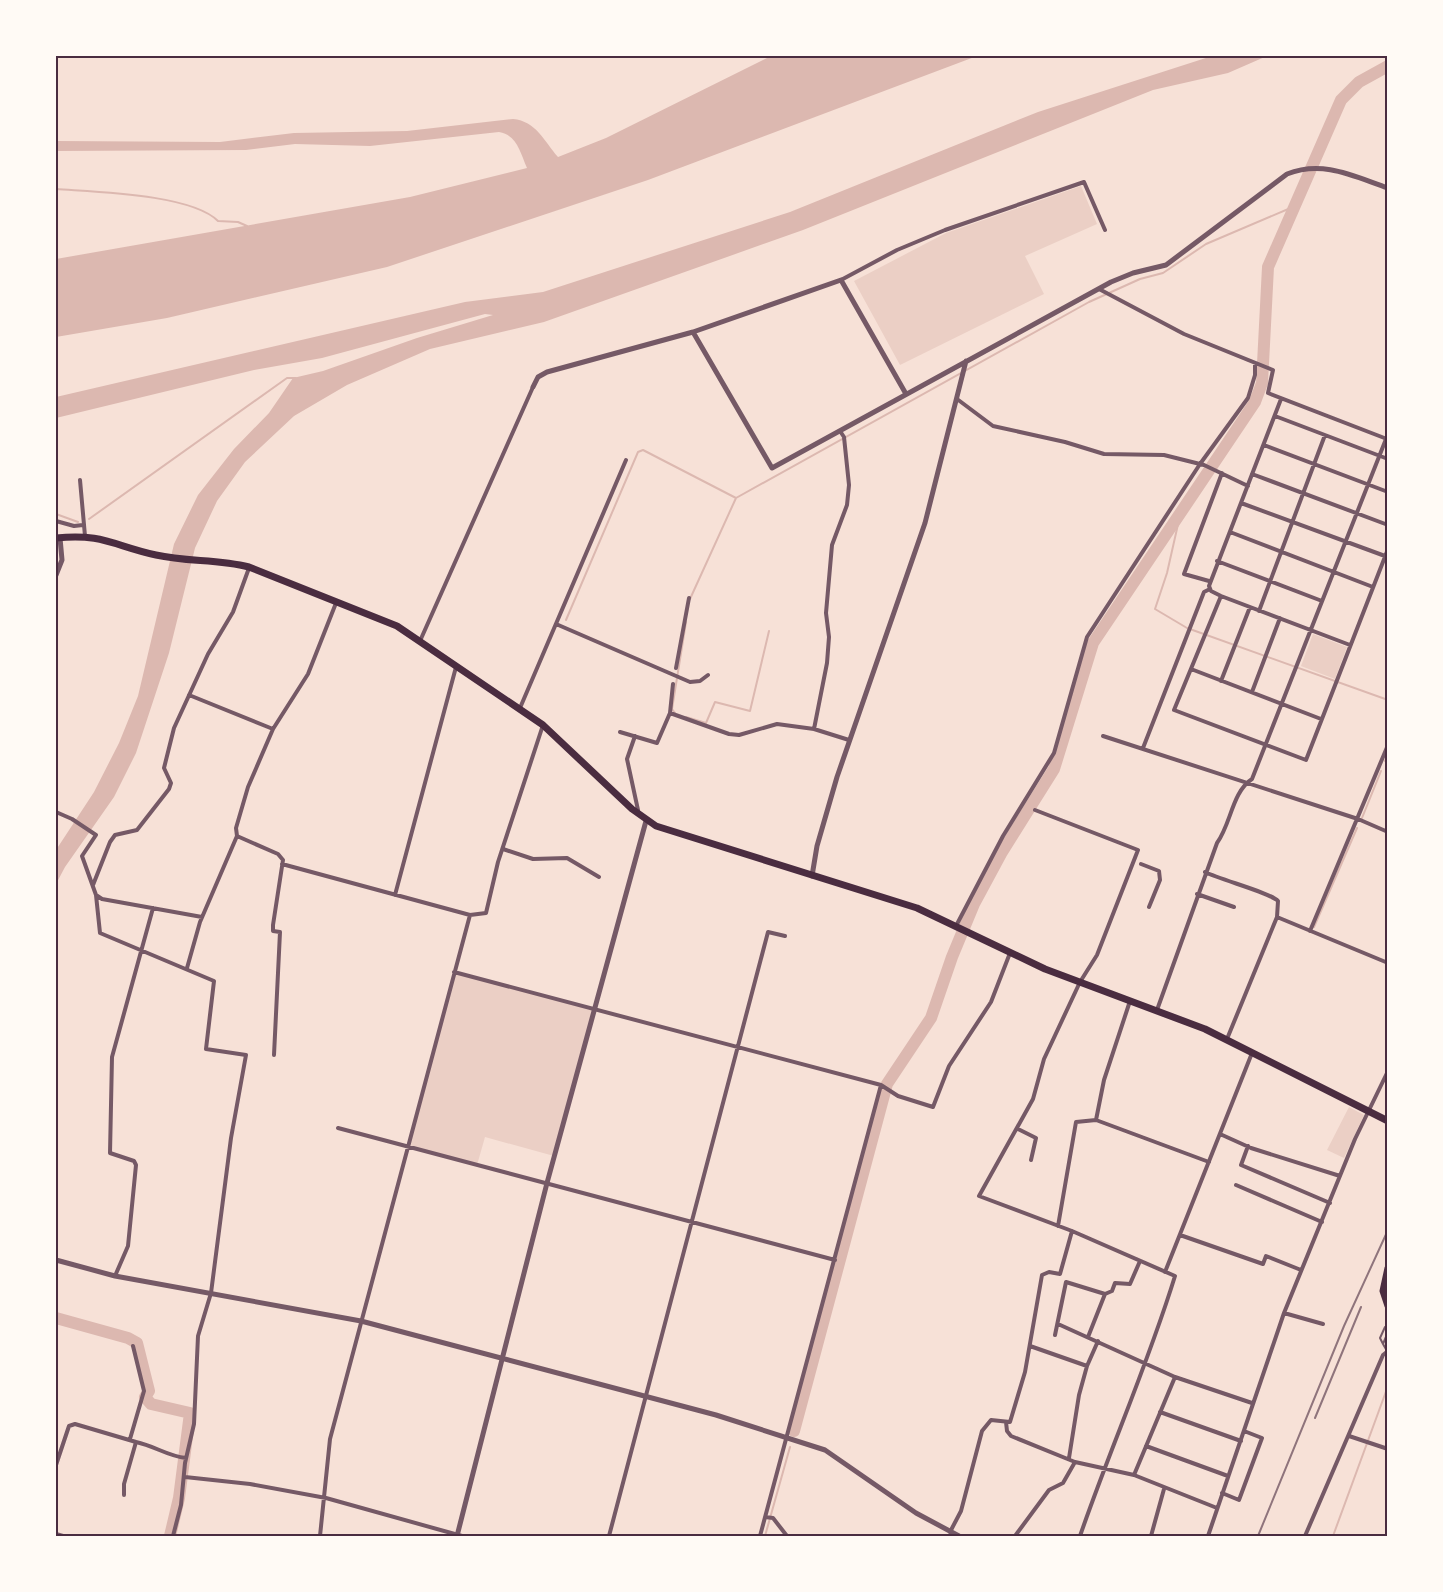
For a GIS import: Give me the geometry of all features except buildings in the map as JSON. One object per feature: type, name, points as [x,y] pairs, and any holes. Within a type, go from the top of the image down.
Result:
[{"type":"main road","points":[[58,538],[85,536],[103,538],[156,555],[249,567],[397,626],[543,725],[646,821],[812,876],[897,900],[1010,953],[1157,1010],[1226,1040],[1388,1121]]},
{"type":"main road","points":[[1388,1268],[1383,1291],[1388,1306]]},
{"type":"street","points":[[693,332],[772,468],[1098,289],[1132,273],[1166,265],[1275,182],[1303,169],[1341,171],[1388,188]]},
{"type":"street","points":[[420,642],[538,377],[547,372],[693,332],[841,280],[897,250],[945,230],[1083,182],[1105,230]]},
{"type":"street","points":[[841,280],[906,394]]},
{"type":"street","points":[[1098,289],[1184,334],[1273,370],[1268,393],[1387,439],[1252,779],[1242,786],[1226,830],[1216,843],[1157,1010]]},
{"type":"street","points":[[812,876],[824,817],[925,524],[966,361]]},
{"type":"street","points":[[961,930],[1003,836],[1051,760],[1087,637],[1248,398],[1257,363]]},
{"type":"street","points":[[957,399],[993,426],[1065,442],[1104,454],[1164,455],[1214,469],[1248,486]]},
{"type":"street","points":[[1281,399],[1209,582],[1210,588],[1221,596],[1350,645]]},
{"type":"street","points":[[1275,416],[1388,459]]},
{"type":"street","points":[[814,729],[827,663],[829,637],[826,613],[832,545],[843,518],[848,495],[844,437],[840,431]]},
{"type":"street","points":[[1259,611],[1325,435]]},
{"type":"street","points":[[1264,445],[1388,492]]},
{"type":"street","points":[[520,708],[626,460]]},
{"type":"street","points":[[1209,582],[1184,574],[1222,473]]},
{"type":"street","points":[[1252,474],[1388,525]]},
{"type":"street","points":[[80,480],[85,536]]},
{"type":"street","points":[[1241,503],[1385,556]]},
{"type":"street","points":[[56,521],[74,526],[83,525]]},
{"type":"street","points":[[1230,532],[1373,587]]},
{"type":"street","points":[[56,575],[62,560],[58,538]]},
{"type":"street","points":[[1221,596],[1174,710],[1306,760],[1388,549]]},
{"type":"street","points":[[1217,561],[1322,600]]},
{"type":"street","points":[[93,885],[115,834],[137,830],[169,789],[171,783],[164,768],[174,728],[208,654],[233,612],[249,567]]},
{"type":"street","points":[[1143,748],[1204,592],[1210,588]]},
{"type":"street","points":[[676,668],[689,598]]},
{"type":"street","points":[[187,968],[202,917],[237,836],[236,828],[248,787],[273,729],[308,674],[336,602]]},
{"type":"street","points":[[1221,681],[1250,607]]},
{"type":"street","points":[[1252,692],[1280,618]]},
{"type":"street","points":[[556,624],[690,682],[700,681],[708,675]]},
{"type":"street","points":[[395,895],[456,666]]},
{"type":"street","points":[[1191,669],[1321,719]]},
{"type":"street","points":[[620,732],[657,743],[670,713],[673,684]]},
{"type":"street","points":[[189,695],[273,729]]},
{"type":"street","points":[[670,713],[729,734],[739,735],[777,724],[814,729],[849,740]]},
{"type":"street","points":[[282,864],[470,915],[486,913],[503,849],[543,725]]},
{"type":"street","points":[[184,1477],[250,1484],[326,1498],[459,1536],[547,1183],[646,821],[637,808],[627,759],[635,736]]},
{"type":"street","points":[[1103,736],[1358,819],[1388,832]]},
{"type":"street","points":[[1310,931],[1388,745]]},
{"type":"street","points":[[1035,810],[1138,850],[1097,955],[1080,982],[1044,1059],[1033,1100],[979,1196],[1072,1231],[1175,1276],[1146,1362],[1104,1467],[1080,1536]]},
{"type":"street","points":[[56,812],[72,819],[96,835],[82,854],[96,895],[100,933],[214,981],[206,1049],[246,1055],[231,1138],[211,1293],[198,1336],[194,1424],[186,1458],[181,1505],[173,1536]]},
{"type":"street","points":[[237,836],[278,854],[283,860],[273,925],[273,931],[280,932],[274,1055]]},
{"type":"street","points":[[503,849],[533,859],[567,858],[599,877]]},
{"type":"street","points":[[1141,864],[1159,871],[1160,880],[1149,906]]},
{"type":"street","points":[[1205,872],[1237,886],[1274,896],[1278,901],[1277,917],[1226,1040]]},
{"type":"street","points":[[1197,894],[1234,907]]},
{"type":"street","points":[[96,895],[202,917]]},
{"type":"street","points":[[115,1276],[128,1246],[136,1165],[134,1161],[110,1153],[112,1057],[153,908]]},
{"type":"street","points":[[320,1536],[326,1498],[330,1439],[470,915]]},
{"type":"street","points":[[1277,917],[1388,963]]},
{"type":"street","points":[[609,1536],[768,932],[785,936]]},
{"type":"street","points":[[454,972],[884,1087],[898,1096],[933,1107],[949,1066],[991,1002],[1010,953]]},
{"type":"street","points":[[1096,1120],[1104,1080],[1130,1000]]},
{"type":"street","points":[[1165,1272],[1252,1053]]},
{"type":"street","points":[[1208,1536],[1284,1313],[1340,1176],[1388,1071]]},
{"type":"street","points":[[760,1536],[884,1087]]},
{"type":"street","points":[[1058,1226],[1076,1122],[1096,1120],[1209,1162]]},
{"type":"street","points":[[338,1128],[835,1260]]},
{"type":"street","points":[[1018,1129],[1036,1137],[1031,1160]]},
{"type":"street","points":[[1220,1134],[1248,1146],[1340,1176]]},
{"type":"street","points":[[1248,1146],[1241,1166],[1330,1203]]},
{"type":"street","points":[[1236,1185],[1322,1222]]},
{"type":"street","points":[[949,1532],[961,1511],[982,1431],[991,1420],[1010,1422],[1030,1346],[1042,1275],[1049,1272],[1060,1274],[1072,1231]]},
{"type":"street","points":[[1180,1235],[1263,1264],[1266,1256],[1301,1270]]},
{"type":"street","points":[[56,1260],[115,1276],[361,1321],[645,1395],[787,1437],[837,1457],[916,1514],[959,1536]]},
{"type":"street","points":[[1055,1335],[1066,1282],[1105,1294],[1112,1292],[1115,1283],[1130,1284],[1140,1261]]},
{"type":"street","points":[[1088,1337],[1105,1294]]},
{"type":"street","points":[[1284,1313],[1323,1324]]},
{"type":"street","points":[[1058,1324],[1146,1362],[1174,1377],[1252,1403]]},
{"type":"street","points":[[1069,1458],[1079,1395],[1087,1366],[1098,1341]]},
{"type":"street","points":[[130,1439],[144,1391],[133,1346]]},
{"type":"street","points":[[1030,1346],[1087,1366]]},
{"type":"street","points":[[1305,1536],[1383,1355],[1387,1351]]},
{"type":"street","points":[[1134,1475],[1174,1377]]},
{"type":"street","points":[[1160,1412],[1241,1441]]},
{"type":"street","points":[[1006,1422],[1007,1431],[1011,1436],[1075,1462],[1134,1475],[1164,1489],[1217,1508]]},
{"type":"street","points":[[56,1465],[58,1449],[69,1426],[75,1424],[149,1444],[167,1456],[186,1458]]},
{"type":"street","points":[[1222,1493],[1239,1500],[1262,1438],[1244,1431]]},
{"type":"street","points":[[1349,1436],[1388,1449]]},
{"type":"street","points":[[124,1495],[124,1484],[136,1442]]},
{"type":"street","points":[[1146,1446],[1228,1476]]},
{"type":"street","points":[[1015,1536],[1049,1490],[1063,1483],[1075,1462]]},
{"type":"street","points":[[1151,1536],[1164,1489]]},
{"type":"street","points":[[766,1517],[773,1518],[787,1536]]},
{"type":"street","points":[[56,1534],[63,1536]]},
{"type":"lane","points":[[1387,1351],[1380,1338],[1385,1327],[1388,1328]]},
{"type":"lane","points":[[1383,1344],[1388,1332]]},
{"type":"shaded area","points":[[771,56],[977,56],[648,180],[387,267],[167,318],[56,337],[56,259],[410,197],[527,168],[514,140],[499,132],[370,146],[295,144],[246,150],[56,151],[56,141],[220,142],[294,133],[407,131],[513,119],[534,128],[558,157],[606,138]]},
{"type":"shaded area","points":[[1212,56],[1267,56],[1228,73],[1153,90],[803,230],[544,322],[430,349],[347,385],[294,416],[245,462],[217,501],[195,548],[169,653],[136,753],[114,797],[65,867],[56,884],[56,850],[94,792],[119,743],[138,696],[174,544],[198,495],[234,449],[269,413],[293,378],[323,371],[417,338],[493,315],[485,314],[322,358],[254,370],[56,418],[56,397],[465,302],[543,292],[790,212],[1038,112]]},
{"type":"shaded area","points":[[1081,186],[1097,224],[1025,256],[1044,294],[900,365],[854,281],[946,233]]},
{"type":"shaded area","points":[[1313,634],[1347,647],[1335,679],[1301,666]]},
{"type":"shaded area","points":[[454,972],[596,1009],[554,1156],[485,1137],[477,1165],[408,1147]]},
{"type":"shaded area","points":[[1349,1107],[1364,1115],[1344,1158],[1327,1150]]},
{"type":"waterway","points":[[794,1431],[887,1084],[931,1018],[952,957],[974,904],[1002,852],[1054,769],[1093,643],[1255,402],[1262,383],[1268,267],[1341,100],[1359,82],[1388,66]]},
{"type":"waterway","points":[[56,189],[117,193],[165,200],[205,212],[218,221],[238,222],[247,226]]},
{"type":"waterway","points":[[690,599],[736,498],[1089,302],[1140,279],[1163,273],[1206,244],[1293,207]]},
{"type":"waterway","points":[[89,519],[287,378],[296,378]]},
{"type":"waterway","points":[[566,620],[638,452],[643,450],[736,498]]},
{"type":"waterway","points":[[1181,511],[1167,573],[1155,609],[1187,628],[1388,700]]},
{"type":"waterway","points":[[56,514],[78,522]]},
{"type":"waterway","points":[[675,713],[672,709],[686,622]]},
{"type":"waterway","points":[[686,717],[706,723],[715,702],[750,711],[769,631]]},
{"type":"waterway","points":[[1385,761],[1388,754]]},
{"type":"waterway","points":[[1362,818],[1381,771]]},
{"type":"waterway","points":[[1314,927],[1357,828]]},
{"type":"waterway","points":[[56,1318],[128,1338],[137,1343],[149,1391],[145,1397],[151,1404],[190,1413],[179,1498],[170,1536]]},
{"type":"waterway","points":[[1333,1536],[1388,1386]]},
{"type":"waterway","points":[[765,1536],[790,1447]]},
{"type":"railway","points":[[1258,1536],[1344,1326],[1388,1230]]},
{"type":"railway","points":[[1315,1418],[1361,1307]]}]
